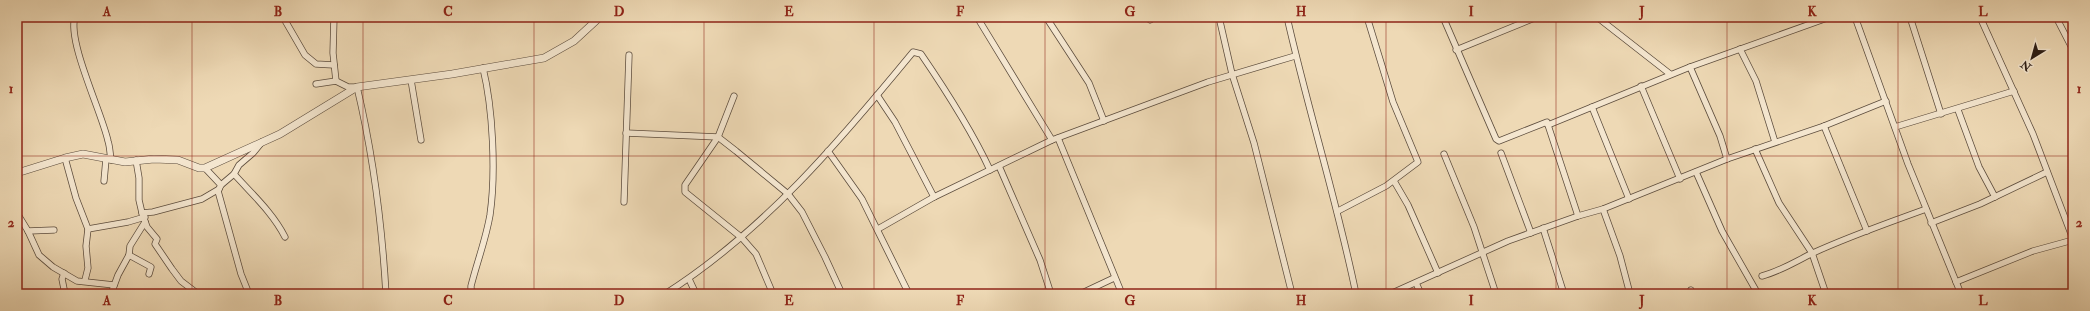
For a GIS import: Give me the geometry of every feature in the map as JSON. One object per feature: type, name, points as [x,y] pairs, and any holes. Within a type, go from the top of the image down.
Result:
[{"type":"street","points":[[76,17],[73,25],[82,61],[108,141],[108,160],[104,181]]},
{"type":"street","points":[[283,17],[304,55],[316,64],[334,64]]},
{"type":"street","points":[[334,17],[334,64],[336,81]]},
{"type":"street","points":[[316,84],[336,81],[348,87],[411,80],[544,58],[574,41],[600,17]]},
{"type":"street","points":[[977,17],[1052,140]]},
{"type":"street","points":[[1046,17],[1080,66],[1089,83],[1104,121]]},
{"type":"street","points":[[1219,17],[1232,74],[1254,143],[1292,294]]},
{"type":"street","points":[[1287,17],[1296,56],[1338,211],[1356,294]]},
{"type":"street","points":[[1338,211],[1394,181],[1416,165],[1417,158],[1393,102],[1367,17]]},
{"type":"street","points":[[1443,17],[1456,50],[1496,139],[1499,141],[1546,121],[1578,216]]},
{"type":"street","points":[[1456,50],[1537,17]]},
{"type":"street","points":[[1597,17],[1670,74]]},
{"type":"street","points":[[1548,125],[1690,66],[1830,17]]},
{"type":"street","points":[[1855,17],[1931,223],[1961,294]]},
{"type":"street","points":[[1910,17],[1941,114]]},
{"type":"street","points":[[1958,17],[1963,17]]},
{"type":"street","points":[[1956,282],[2033,251],[2073,240],[2034,134],[1980,17]]},
{"type":"street","points":[[2056,17],[2073,50]]},
{"type":"street","points":[[1740,49],[1756,81],[1775,142]]},
{"type":"street","points":[[665,294],[689,279],[742,238],[788,194],[877,95],[912,52],[921,54],[966,123],[990,170]]},
{"type":"street","points":[[624,202],[629,55]]},
{"type":"street","points":[[878,229],[934,197],[1052,140],[1232,74],[1296,56]]},
{"type":"street","points":[[1690,66],[1720,136],[1727,159]]},
{"type":"street","points":[[479,294],[471,291],[471,286],[484,246],[490,214],[493,159],[488,96],[483,68]]},
{"type":"street","points":[[411,80],[421,140]]},
{"type":"street","points":[[17,173],[83,154],[108,160],[178,160],[199,168],[205,168],[297,124],[357,86]]},
{"type":"street","points":[[357,86],[367,131],[374,179],[386,294]]},
{"type":"street","points":[[1641,86],[1680,179]]},
{"type":"street","points":[[1895,128],[1958,110],[2014,91]]},
{"type":"street","points":[[877,95],[895,122],[934,197]]},
{"type":"street","points":[[734,96],[718,137],[685,185],[685,192],[742,238],[759,259],[773,294]]},
{"type":"street","points":[[1390,294],[1531,232],[1603,209],[1727,159],[1824,126],[1886,101]]},
{"type":"street","points":[[1592,106],[1629,199]]},
{"type":"street","points":[[1958,110],[1979,167],[1995,197]]},
{"type":"street","points":[[1824,126],[1867,231]]},
{"type":"street","points":[[626,133],[718,137],[788,194],[802,212],[826,257],[842,294]]},
{"type":"street","points":[[1058,138],[1114,278],[1122,294]]},
{"type":"street","points":[[88,229],[128,222],[158,211],[202,198],[220,187],[234,174],[239,165],[253,154],[262,142]]},
{"type":"street","points":[[1754,149],[1780,203],[1812,253],[1826,294]]},
{"type":"street","points":[[828,151],[862,199],[909,294]]},
{"type":"street","points":[[1501,153],[1531,232]]},
{"type":"street","points":[[1444,154],[1483,252],[1496,294]]},
{"type":"street","points":[[65,158],[76,198],[88,229],[86,246],[88,268],[85,280]]},
{"type":"street","points":[[136,160],[139,178],[139,200],[144,217],[157,239],[155,244],[182,281],[198,294]]},
{"type":"street","points":[[999,166],[1040,260],[1051,294]]},
{"type":"street","points":[[205,168],[220,187],[221,207],[241,274],[249,294]]},
{"type":"street","points":[[1696,172],[1722,231],[1758,294]]},
{"type":"street","points":[[1931,223],[1995,197],[2047,172]]},
{"type":"street","points":[[234,174],[262,204],[279,226],[285,237]]},
{"type":"street","points":[[1394,181],[1408,205],[1438,273]]},
{"type":"street","points":[[1603,209],[1620,256],[1630,294]]},
{"type":"street","points":[[1762,276],[1793,264],[1812,253],[1926,209]]},
{"type":"street","points":[[17,213],[28,231],[39,255],[77,281],[85,280],[93,283],[114,285]]},
{"type":"street","points":[[111,294],[129,255],[130,246],[144,217]]},
{"type":"street","points":[[1543,228],[1564,294]]},
{"type":"street","points":[[28,231],[54,230]]},
{"type":"street","points":[[129,255],[151,267],[149,274]]},
{"type":"street","points":[[64,273],[62,279],[65,294]]},
{"type":"street","points":[[1080,294],[1114,278]]},
{"type":"street","points":[[689,279],[696,294]]},
{"type":"street","points":[[1416,283],[1421,294]]}]
